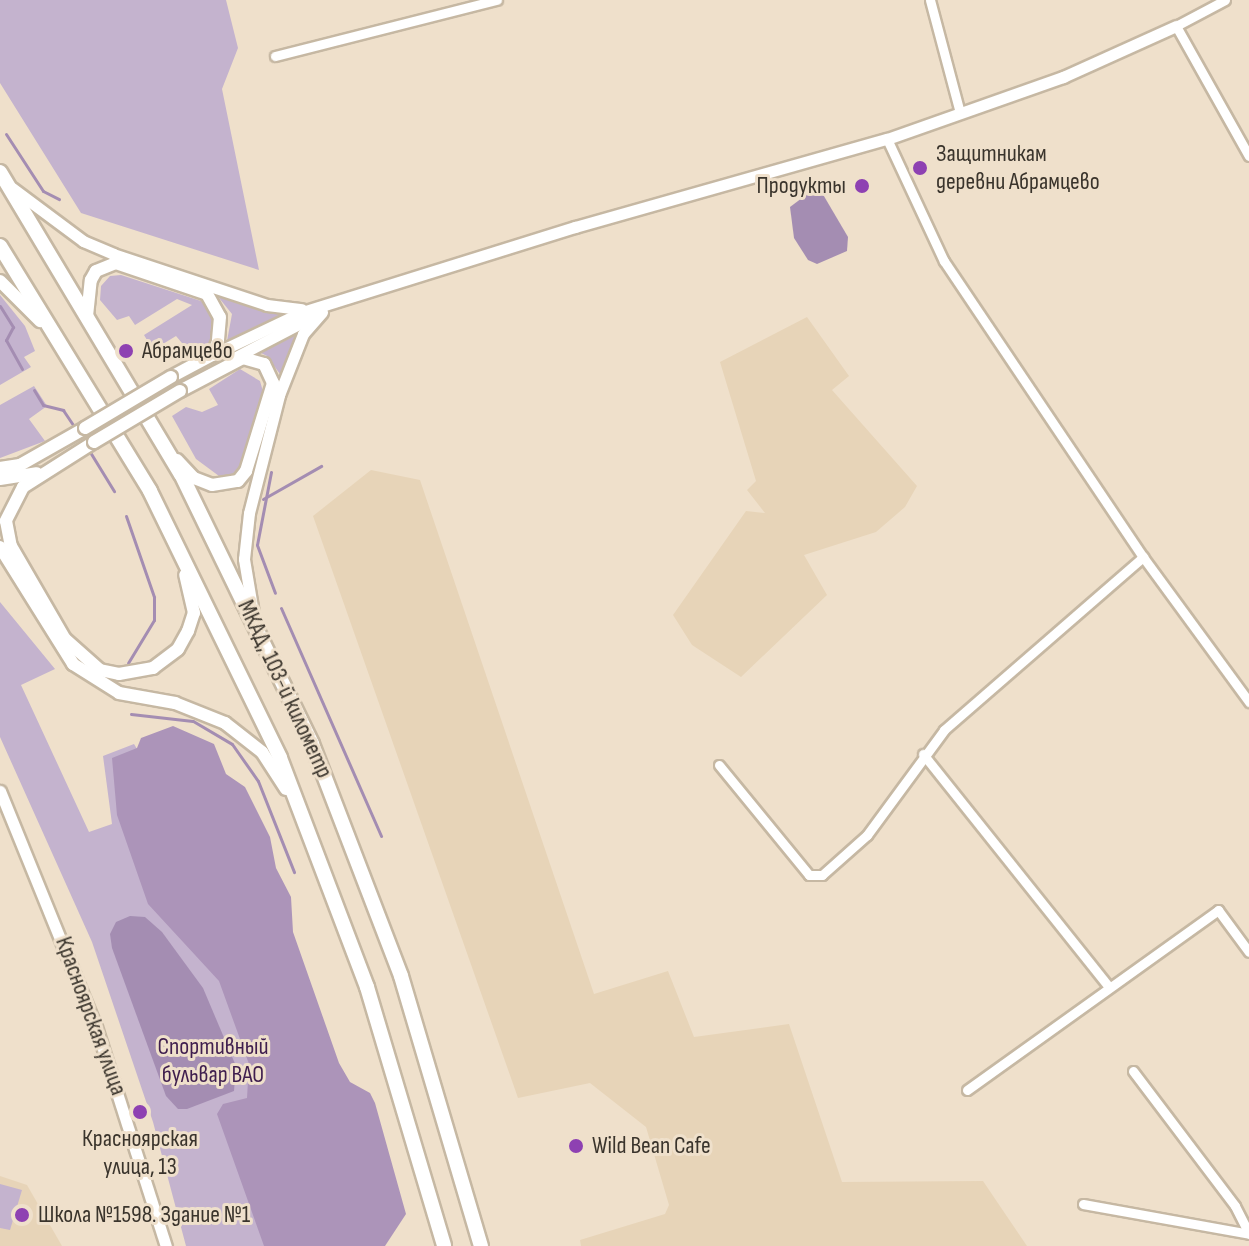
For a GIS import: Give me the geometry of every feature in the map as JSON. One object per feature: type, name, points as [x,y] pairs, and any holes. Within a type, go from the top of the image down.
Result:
[{"type":"highway","name":"МКАД, 103-й километр","points":[[0,172],[158,435],[255,621],[355,847],[431,1069],[481,1246]]},
{"type":"highway","name":"МКАД, 103-й километр","points":[[0,246],[150,491],[240,671],[322,859],[407,1110],[444,1246]]},
{"type":"main road","points":[[0,468],[20,465],[212,355],[221,330],[216,306],[207,294],[116,263],[96,271],[87,316]]},
{"type":"main road","points":[[0,281],[35,314],[92,393]]},
{"type":"main road","points":[[150,491],[189,586],[194,613],[178,649],[167,660],[119,674],[82,659],[11,546],[7,511],[23,487],[44,471],[234,360],[254,359],[271,372],[273,383],[246,471],[238,481],[226,486],[194,478],[158,435]]},
{"type":"main road","points":[[0,479],[44,471]]},
{"type":"main road","points":[[0,547],[57,645],[83,673],[119,693],[206,713],[262,752],[322,859]]},
{"type":"street","points":[[275,56],[497,0]]},
{"type":"street","points":[[930,0],[960,113]]},
{"type":"street","points":[[212,355],[349,298],[575,227],[887,139],[1063,77],[1176,26],[1225,0]]},
{"type":"street","points":[[1176,26],[1249,156]]},
{"type":"street","points":[[887,139],[944,261],[1143,557],[1249,702]]},
{"type":"street","points":[[8,186],[83,241],[113,254],[267,305],[320,310]]},
{"type":"street","points":[[220,368],[247,348],[320,310]]},
{"type":"street","points":[[255,621],[244,559],[249,513],[279,395],[303,334],[320,310]]},
{"type":"street","points":[[719,765],[816,878],[867,835],[923,754],[960,714],[1143,557]]},
{"type":"street","points":[[923,754],[1108,986]]},
{"type":"street","name":"Красноярская улица","points":[[0,791],[96,1027],[166,1246]]},
{"type":"street","points":[[967,1090],[1218,910],[1249,952]]},
{"type":"street","points":[[1133,1071],[1235,1206],[1249,1234]]},
{"type":"street","points":[[1083,1204],[1182,1218],[1249,1234]]},
{"type":"shaded area","points":[[818,186],[848,237],[847,251],[817,264],[808,260],[794,238],[790,207]]},
{"type":"shaded area","points":[[807,317],[849,376],[832,390],[917,486],[905,507],[876,532],[804,555],[827,595],[741,677],[692,645],[673,615],[746,511],[765,513],[747,490],[756,481],[720,362]]},
{"type":"shaded area","points":[[371,470],[420,480],[594,994],[668,971],[694,1037],[789,1024],[842,1182],[983,1181],[1027,1246],[581,1246],[580,1240],[665,1214],[669,1205],[646,1127],[590,1083],[518,1098],[313,516]]},
{"type":"shaded area","points":[[173,726],[214,744],[226,774],[245,787],[270,837],[276,868],[291,897],[293,932],[339,1063],[350,1082],[370,1093],[375,1103],[406,1214],[385,1246],[264,1246],[217,1114],[223,1104],[247,1098],[249,1064],[219,981],[148,904],[117,815],[112,758],[137,748],[141,738]]},
{"type":"shaded area","points":[[130,916],[145,917],[162,932],[203,988],[236,1066],[234,1091],[187,1109],[178,1109],[166,1096],[112,948],[110,934],[116,922]]},
{"type":"shaded area","name":"Школа №1598. Здание №1","points":[[0,1176],[27,1185],[62,1246],[0,1246]]},
{"type":"green space","points":[[0,0],[226,0],[238,48],[222,89],[259,270],[81,213],[0,83]]},
{"type":"green space","points":[[121,275],[201,301],[212,311],[212,340],[193,356],[176,336],[153,350],[144,335],[192,305],[177,299],[135,325],[129,316],[117,320],[100,300],[101,286],[110,276]]},
{"type":"green space","points":[[215,293],[287,315],[227,341],[232,314]]},
{"type":"green space","points":[[0,295],[25,326],[35,351],[24,357],[31,367],[0,385]]},
{"type":"green space","points":[[300,326],[282,377],[267,356],[255,350]]},
{"type":"green space","points":[[240,369],[260,381],[264,395],[241,464],[233,474],[219,476],[196,459],[172,416],[186,407],[202,412],[218,405],[209,389]]},
{"type":"green space","points":[[34,386],[47,406],[29,419],[45,441],[0,458],[0,405]]},
{"type":"green space","name":"Спортивный бульвар ВАО","points":[[0,602],[55,669],[21,685],[89,832],[112,824],[103,756],[134,744],[242,921],[334,1246],[186,1246],[153,1122],[92,942],[0,737]]},
{"type":"green space","points":[[0,1184],[22,1190],[10,1230],[0,1228]]},
{"type":"waterway","points":[[6,134],[43,191],[59,199]]},
{"type":"waterway","points":[[0,306],[13,327],[6,340],[22,369]]},
{"type":"waterway","points":[[34,390],[43,405],[63,410],[75,428]]},
{"type":"waterway","points":[[90,452],[114,491]]},
{"type":"waterway","points":[[263,499],[321,466]]},
{"type":"waterway","points":[[271,472],[257,545],[275,593]]},
{"type":"waterway","points":[[126,516],[154,597],[154,620],[128,663]]},
{"type":"waterway","points":[[281,608],[381,836]]},
{"type":"waterway","points":[[131,714],[193,721],[232,744],[258,781],[294,872]]},
{"type":"place","name":"Защитникам деревни Абрамцево","points":[[920,168]]},
{"type":"place","name":"Продукты","points":[[862,186]]},
{"type":"place","name":"Абрамцево","points":[[126,351]]},
{"type":"place","name":"Красноярская улица, 13","points":[[140,1112]]},
{"type":"place","name":"Wild Bean Cafe","points":[[576,1146]]},
{"type":"place","name":"Школа №1598. Здание №1","points":[[22,1215]]}]
